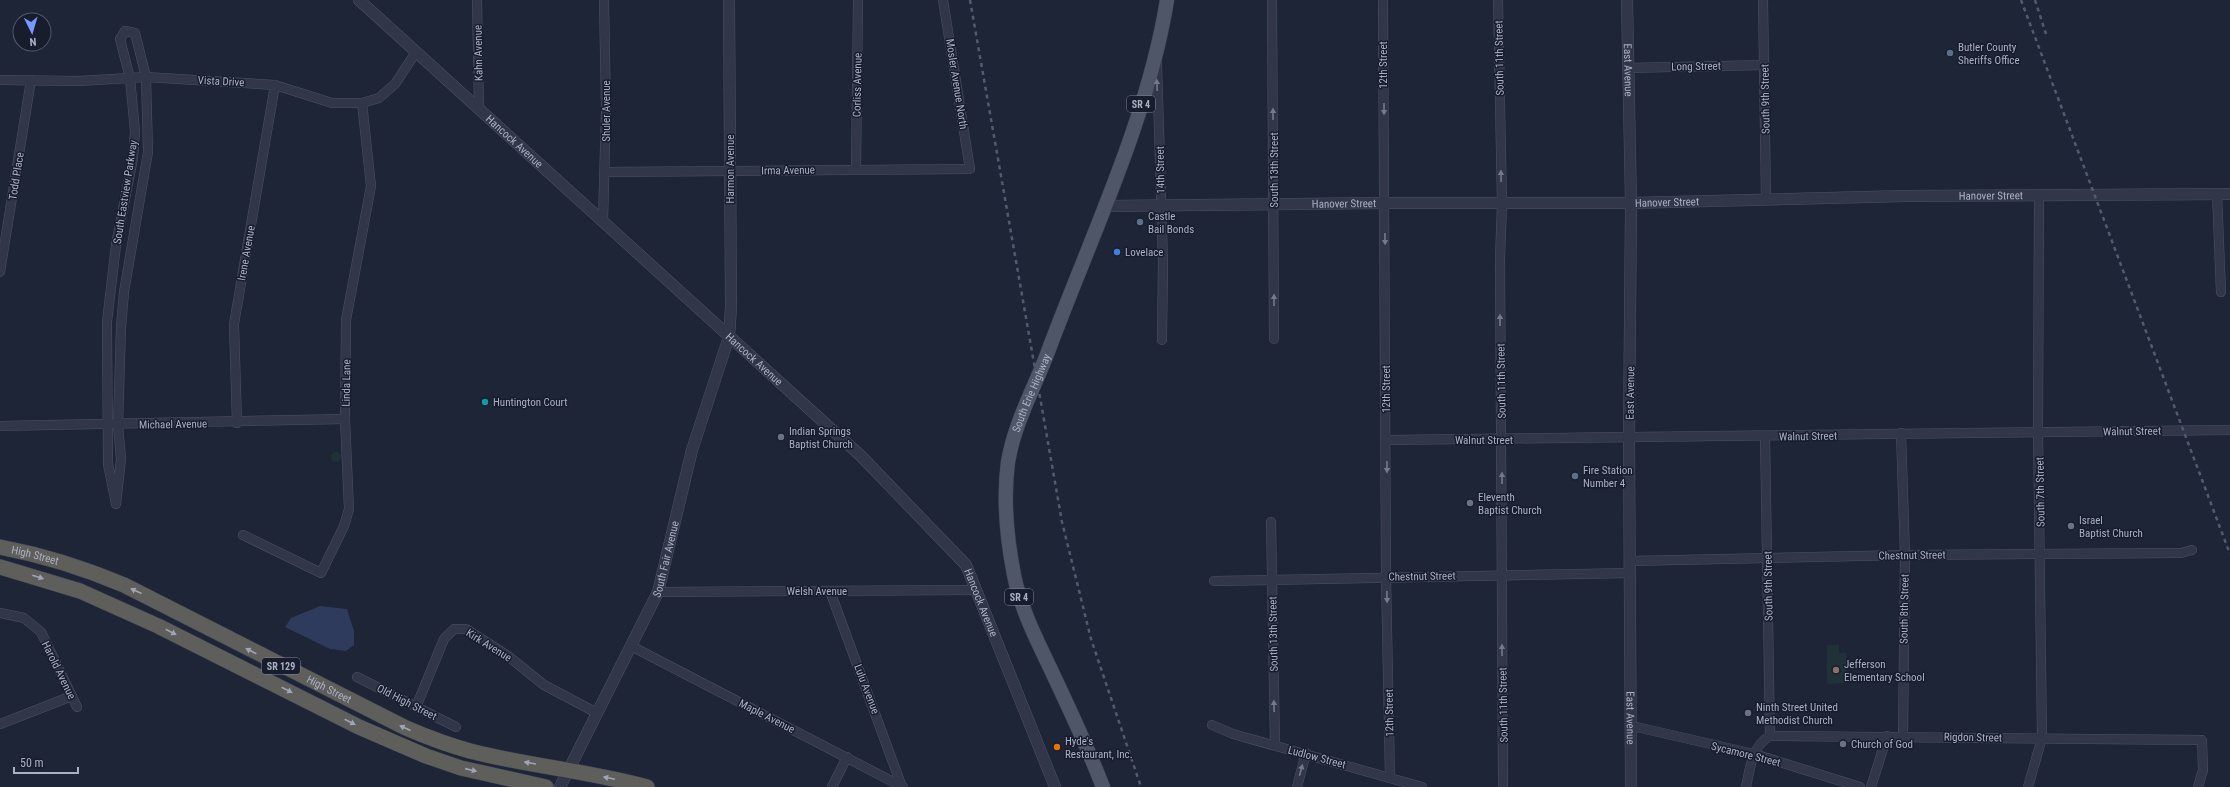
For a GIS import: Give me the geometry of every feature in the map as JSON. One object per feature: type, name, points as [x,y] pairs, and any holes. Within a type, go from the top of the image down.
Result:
[{"type":"highway","name":"High Street","points":[[0,547],[77,566],[124,586],[413,731],[470,751],[568,769],[647,787]]},
{"type":"highway","name":"High Street","points":[[0,568],[30,575],[87,594],[158,626],[359,727],[426,756],[461,768],[546,787]]},
{"type":"main road","name":"South Erie Highway","points":[[1103,787],[1079,730],[1027,619],[1018,594],[1010,547],[1007,498],[1008,464],[1020,418],[1047,354],[1105,206],[1131,134],[1156,48],[1167,0]]},
{"type":"street","name":"Hancock Avenue","points":[[359,0],[479,107],[861,456],[966,565],[1055,787]]},
{"type":"street","name":"Kahn Avenue","points":[[477,0],[479,107]]},
{"type":"street","name":"Shuler Avenue","points":[[604,0],[606,172],[604,221]]},
{"type":"street","name":"Harmon Avenue","points":[[729,0],[731,307],[729,337]]},
{"type":"street","name":"Corliss Avenue","points":[[856,169],[858,0]]},
{"type":"street","name":"Mosler Avenue North","points":[[943,0],[970,169]]},
{"type":"street","name":"South 13th Street","points":[[1272,0],[1274,339]]},
{"type":"street","name":"12th Street","points":[[1383,0],[1387,440],[1386,577],[1390,778]]},
{"type":"street","name":"South 11th Street","points":[[1498,0],[1502,204],[1502,575],[1504,787]]},
{"type":"street","name":"East Avenue","points":[[1627,0],[1627,68],[1631,203],[1629,438],[1632,726],[1631,787]]},
{"type":"street","name":"South 9th Street","points":[[1763,0],[1766,199]]},
{"type":"street","name":"South Eastview Parkway","points":[[125,31],[135,33],[146,77],[148,152],[124,292],[120,327],[118,425],[121,459],[116,504],[108,464],[106,425],[107,322],[116,246],[134,151],[135,131],[130,78],[120,39],[125,31]]},
{"type":"street","name":"14th Street","points":[[1156,48],[1160,152],[1162,340]]},
{"type":"street","name":"Vista Drive","points":[[0,80],[79,81],[146,77],[275,85],[332,103],[362,102],[379,98],[395,84],[416,52]]},
{"type":"street","name":"Long Street","points":[[1627,68],[1765,65]]},
{"type":"street","name":"Todd Place","points":[[0,272],[31,80]]},
{"type":"street","name":"Irene Avenue","points":[[237,423],[234,324],[275,85]]},
{"type":"street","name":"Linda Lane","points":[[243,535],[322,573],[344,526],[349,509],[345,419],[346,320],[371,186],[362,102]]},
{"type":"street","name":"Irma Avenue","points":[[606,172],[970,169]]},
{"type":"street","points":[[2218,194],[2221,292]]},
{"type":"street","name":"Hanover Street","points":[[1105,206],[1384,203],[1631,203],[1766,199],[2230,194]]},
{"type":"street","name":"South 7th Street","points":[[2028,787],[2042,738],[2041,554],[2038,431],[2039,196]]},
{"type":"street","name":"South Fair Avenue","points":[[560,787],[658,592],[692,450],[729,337]]},
{"type":"street","name":"Michael Avenue","points":[[0,426],[237,423],[345,419]]},
{"type":"street","name":"Walnut Street","points":[[1387,440],[1765,437],[1901,433],[2230,430]]},
{"type":"street","name":"South 8th Street","points":[[1901,433],[1905,555],[1903,736]]},
{"type":"street","name":"South 9th Street","points":[[1765,437],[1770,736]]},
{"type":"street","name":"South 13th Street","points":[[1271,522],[1275,745]]},
{"type":"street","name":"Chestnut Street","points":[[1630,561],[1905,555],[2181,553],[2192,550]]},
{"type":"street","name":"Chestnut Street","points":[[1214,581],[1272,578],[1631,573]]},
{"type":"street","name":"Welsh Avenue","points":[[658,592],[976,590]]},
{"type":"street","name":"Lulu Avenue","points":[[830,591],[903,787]]},
{"type":"street","name":"Harold Avenue","points":[[0,613],[24,618],[41,632],[77,706]]},
{"type":"street","name":"Kirk Avenue","points":[[416,707],[444,639],[454,629],[466,629],[508,656],[544,684],[597,713]]},
{"type":"street","name":"Maple Avenue","points":[[630,646],[903,787]]},
{"type":"street","name":"Old High Street","points":[[357,677],[456,727]]},
{"type":"street","points":[[0,724],[72,696]]},
{"type":"street","name":"Ludlow Street","points":[[1212,725],[1233,734],[1306,753],[1390,778],[1411,786],[1422,787]]},
{"type":"street","name":"Sycamore Street","points":[[1632,726],[1754,754],[1860,787]]},
{"type":"street","points":[[1746,787],[1754,754],[1761,741],[1770,736]]},
{"type":"street","name":"Rigdon Street","points":[[1770,736],[1903,736],[2202,740],[2203,770],[2198,787]]},
{"type":"street","points":[[1871,787],[1887,736]]},
{"type":"street","points":[[1297,787],[1306,753]]},
{"type":"street","points":[[832,787],[847,757]]},
{"type":"shaded area","points":[[336,452],[341,457],[336,462],[331,457]]},
{"type":"shaded area","points":[[1827,645],[1839,645],[1839,653],[1846,653],[1846,683],[1827,684]]},
{"type":"water","points":[[320,606],[347,609],[354,631],[354,645],[346,651],[330,649],[285,627],[291,618]]},
{"type":"railway","points":[[970,0],[1062,522],[1091,639],[1141,787]]},
{"type":"railway","points":[[2021,0],[2230,554]]},
{"type":"railway","points":[[2035,0],[2046,34]]},
{"type":"place","name":"Butler County Sheriffs Office","points":[[1950,53]]},
{"type":"place","name":"Castle Bail Bonds","points":[[1140,222]]},
{"type":"place","name":"Lovelace","points":[[1117,252]]},
{"type":"place","name":"Huntington Court","points":[[485,402]]},
{"type":"place","name":"Indian Springs Baptist Church","points":[[781,437]]},
{"type":"place","name":"Fire Station Number 4","points":[[1575,476]]},
{"type":"place","name":"Eleventh Baptist Church","points":[[1470,503]]},
{"type":"place","name":"Israel Baptist Church","points":[[2071,526]]},
{"type":"place","name":"Jefferson Elementary School","points":[[1836,670]]},
{"type":"place","name":"Ninth Street United Methodist Church","points":[[1748,713]]},
{"type":"place","name":"Church of God","points":[[1843,744]]},
{"type":"place","name":"Hyde's Restaurant, Inc.","points":[[1057,747]]}]
